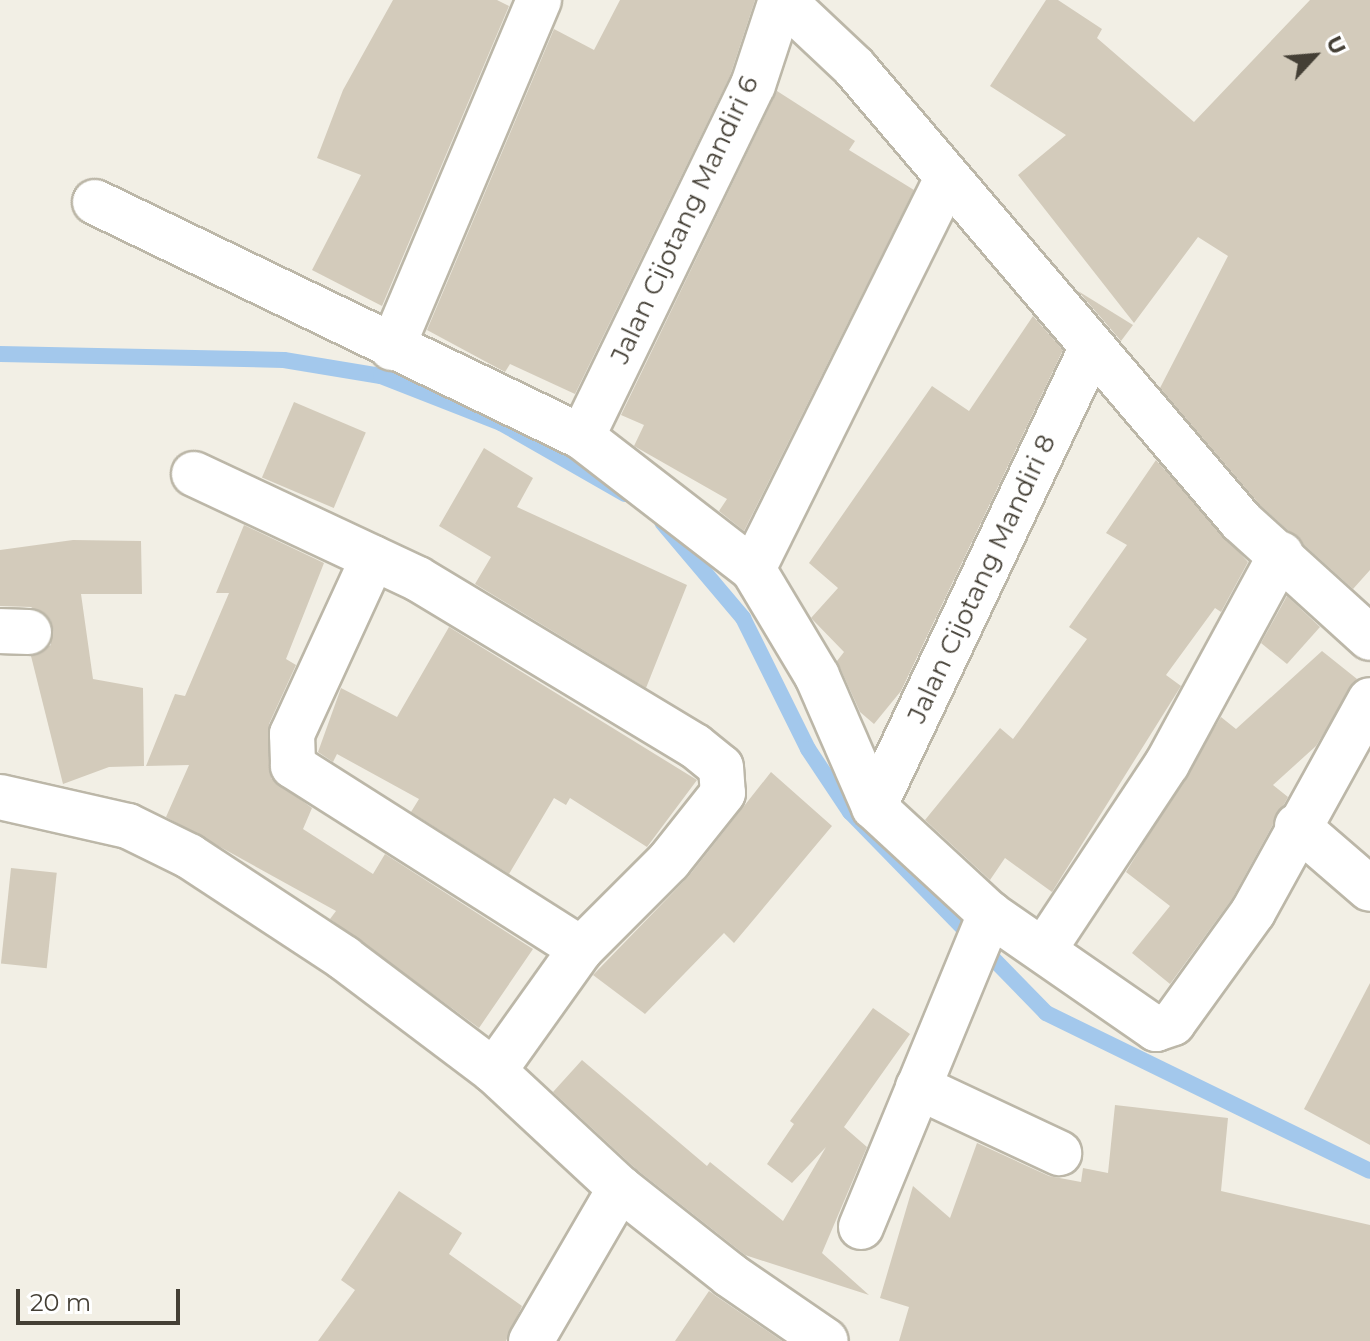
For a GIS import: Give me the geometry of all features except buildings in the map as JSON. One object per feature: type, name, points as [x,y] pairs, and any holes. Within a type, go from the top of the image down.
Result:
[{"type":"street","points":[[392,348],[539,0]]},
{"type":"street","points":[[782,0],[854,67],[1090,351],[1241,521],[1281,554],[1370,638]]},
{"type":"street","name":"Jalan Cijotang Mandiri 6","points":[[582,437],[753,85],[782,0]]},
{"type":"street","points":[[753,569],[946,181]]},
{"type":"street","points":[[95,202],[392,348],[582,437],[753,569],[817,676],[874,807],[990,914],[1045,948],[1146,1024],[1165,1028],[1253,912],[1297,826],[1370,700]]},
{"type":"street","name":"Jalan Cijotang Mandiri 8","points":[[874,807],[1090,351]]},
{"type":"street","points":[[194,474],[373,558],[695,746],[721,767],[723,793],[669,861],[581,949],[494,1071]]},
{"type":"street","points":[[1045,948],[1167,764],[1281,554]]},
{"type":"street","points":[[373,558],[292,734],[293,766],[581,949]]},
{"type":"street","points":[[0,797],[128,826],[189,856],[344,958],[494,1071],[620,1188],[826,1341]]},
{"type":"street","points":[[1297,826],[1370,889]]},
{"type":"street","points":[[861,1227],[990,914]]},
{"type":"street","points":[[918,1087],[1059,1153]]},
{"type":"street","points":[[531,1341],[620,1188]]},
{"type":"waterway","points":[[0,354],[284,360],[381,376],[501,423],[625,494]]},
{"type":"waterway","points":[[662,522],[743,618],[808,749],[850,812],[1046,1013],[1370,1171]]}]
